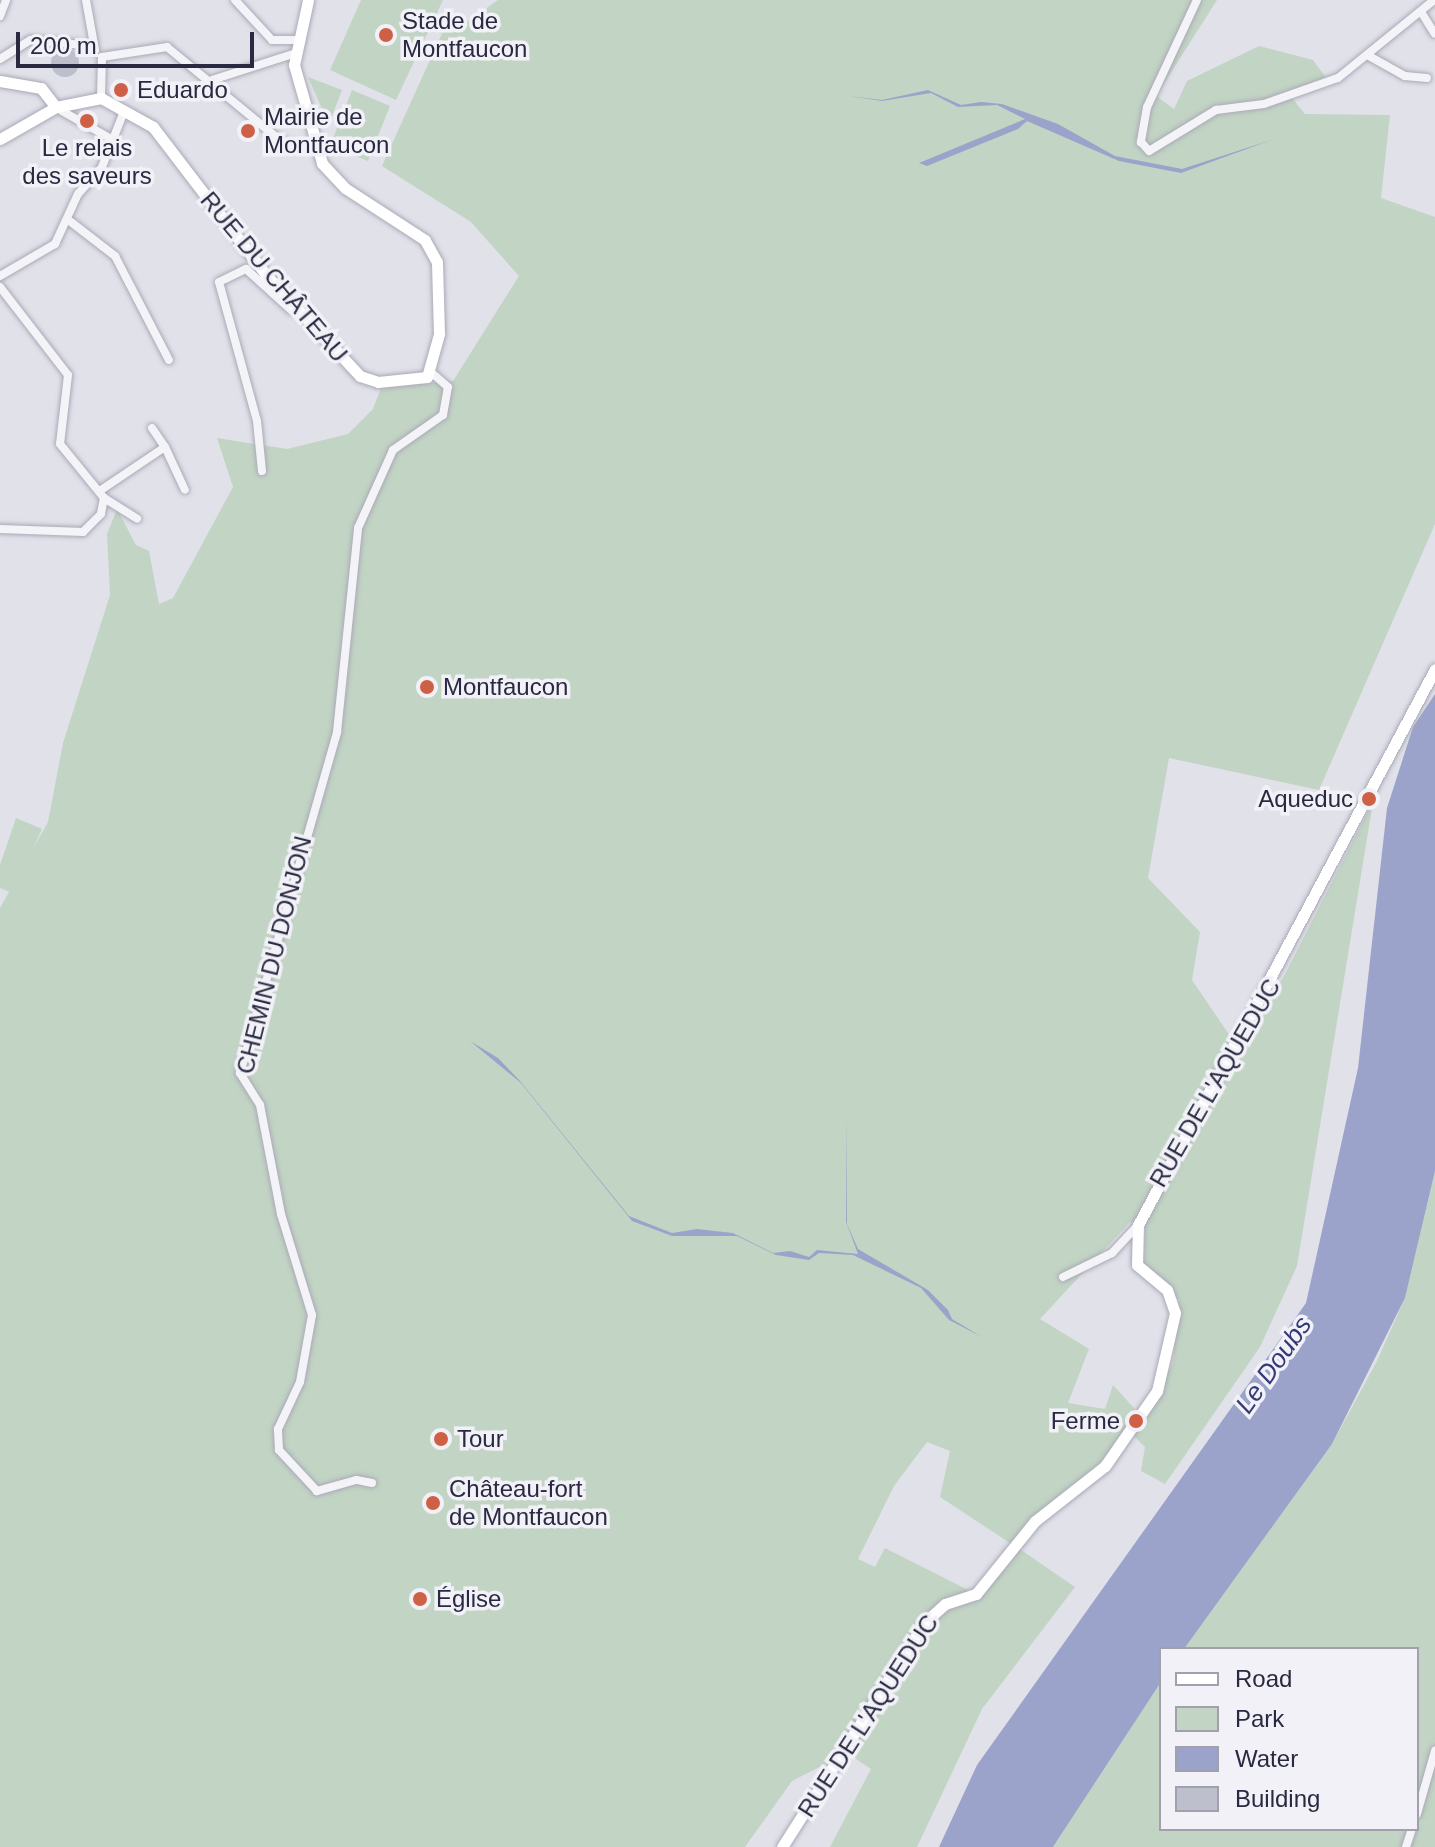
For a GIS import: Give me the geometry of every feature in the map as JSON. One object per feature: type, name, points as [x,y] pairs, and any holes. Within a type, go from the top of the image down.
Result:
[{"type":"street","points":[[0,16],[6,0]]},
{"type":"street","points":[[0,139],[59,109],[101,98],[102,57],[93,46],[86,0]]},
{"type":"street","points":[[235,0],[272,40],[296,40]]},
{"type":"street","points":[[308,0],[293,54],[317,144],[329,174],[433,252],[439,334],[432,373]]},
{"type":"street","points":[[1197,0],[1147,107],[1141,142],[1149,151],[1216,110],[1301,93],[1369,56],[1423,15],[1434,0]]},
{"type":"street","points":[[1423,15],[1435,34]]},
{"type":"street","points":[[0,59],[31,40],[93,46]]},
{"type":"street","points":[[102,57],[167,47],[212,80],[289,146],[317,144]]},
{"type":"street","points":[[212,80],[293,54]]},
{"type":"street","points":[[1369,56],[1405,76],[1427,78]]},
{"type":"street","points":[[0,81],[41,88],[59,109],[113,140]]},
{"type":"street","name":"RUE DU CHÂTEAU","points":[[101,98],[123,114],[153,127],[303,315],[360,376],[389,382],[432,373]]},
{"type":"street","points":[[0,276],[38,258],[71,222],[78,194],[102,167],[123,114]]},
{"type":"street","points":[[71,222],[115,256],[169,360]]},
{"type":"street","points":[[262,471],[257,421],[219,282],[246,269],[303,315]]},
{"type":"street","points":[[0,287],[68,375],[60,444],[102,494],[137,519]]},
{"type":"street","name":"CHEMIN DU DONJON","points":[[372,1483],[356,1480],[317,1491],[279,1450],[278,1429],[304,1371],[312,1315],[260,1105],[240,1073],[337,732],[358,528],[393,450],[443,415],[448,387],[432,373]]},
{"type":"street","points":[[152,428],[165,447],[185,490]]},
{"type":"street","points":[[102,494],[165,447]]},
{"type":"street","points":[[0,529],[83,532],[101,514],[102,494]]},
{"type":"street","name":"RUE DE L'AQUEDUC","points":[[782,1847],[925,1622],[945,1604],[976,1594],[1035,1521],[1105,1466],[1157,1391],[1175,1313],[1167,1290],[1137,1265],[1138,1225],[1435,669]]},
{"type":"street","points":[[1063,1277],[1112,1253],[1138,1225]]},
{"type":"street","points":[[1419,1807],[1435,1751]]},
{"type":"green space","name":"Stade de Montfaucon","points":[[361,0],[443,0],[396,100],[330,70]]},
{"type":"green space","points":[[498,0],[1217,0],[1156,96],[1174,109],[1187,81],[1259,46],[1313,60],[1327,79],[1292,98],[1305,114],[1390,115],[1381,198],[1435,217],[1435,524],[1319,790],[1169,758],[1148,878],[1200,932],[1192,980],[1230,1036],[1282,980],[1373,802],[1297,1266],[1260,1347],[1165,1484],[1141,1471],[1145,1447],[1131,1433],[1014,1545],[1075,1587],[982,1709],[917,1847],[830,1847],[871,1769],[847,1753],[792,1781],[745,1847],[0,1847],[0,908],[48,822],[63,743],[110,595],[107,534],[117,509],[136,545],[149,551],[159,604],[173,598],[233,487],[217,438],[287,449],[348,434],[373,409],[381,388],[453,381],[519,276],[471,222],[382,166],[444,29],[457,29]],"holes":[[[1130,1222],[1145,1227],[1144,1265],[1179,1300],[1173,1363],[1143,1418],[1113,1385],[1105,1409],[1068,1403],[1089,1349],[1040,1319]],[[927,1442],[950,1451],[940,1497],[1013,1545],[976,1594],[885,1548],[875,1567],[858,1559],[894,1486]]]},
{"type":"green space","points":[[308,77],[342,90],[330,121],[327,120]]},
{"type":"green space","points":[[352,90],[390,106],[368,161],[330,146]]},
{"type":"green space","points":[[16,818],[42,829],[13,893],[0,888],[0,865]]},
{"type":"green space","points":[[1435,1171],[1435,1847],[1053,1847],[1159,1685],[1159,1831],[1419,1831],[1419,1647],[1185,1647],[1332,1444],[1377,1361],[1405,1298]]},
{"type":"water","points":[[928,90],[961,105],[981,102],[1002,104],[1058,124],[1115,156],[1182,169],[1274,139],[1181,173],[1119,161],[1027,121],[1018,129],[927,166],[919,163],[1025,119],[997,105],[958,107],[931,93],[882,101],[849,96],[882,100]]},
{"type":"water","name":"Le Doubs","points":[[1435,694],[1435,1171],[1405,1298],[1332,1444],[1185,1647],[1159,1647],[1159,1685],[1053,1847],[939,1847],[977,1765],[1306,1303],[1358,1068],[1387,808],[1413,727]]},
{"type":"water","points":[[470,1041],[498,1058],[520,1081],[629,1216],[672,1233],[697,1229],[733,1233],[773,1253],[790,1251],[809,1257],[817,1250],[858,1254],[846,1222],[846,1115],[847,1224],[858,1249],[928,1290],[948,1310],[952,1319],[982,1337],[949,1320],[921,1288],[853,1255],[819,1253],[809,1260],[776,1255],[737,1236],[672,1236],[632,1221],[521,1083]]},
{"type":"building","points":[[65,49],[75,53],[79,63],[75,73],[65,77],[55,73],[51,63],[55,53]]},
{"type":"place","name":"Stade de Montfaucon","points":[[386,35]]},
{"type":"place","name":"Eduardo","points":[[121,90]]},
{"type":"place","name":"Le relais des saveurs","points":[[87,121]]},
{"type":"place","name":"Mairie de Montfaucon","points":[[248,131]]},
{"type":"place","name":"Montfaucon","points":[[427,687]]},
{"type":"place","name":"Aqueduc","points":[[1369,799]]},
{"type":"place","name":"Ferme","points":[[1136,1421]]},
{"type":"place","name":"Tour","points":[[441,1439]]},
{"type":"place","name":"Château-fort de Montfaucon","points":[[433,1503]]},
{"type":"place","name":"Église","points":[[420,1599]]}]
